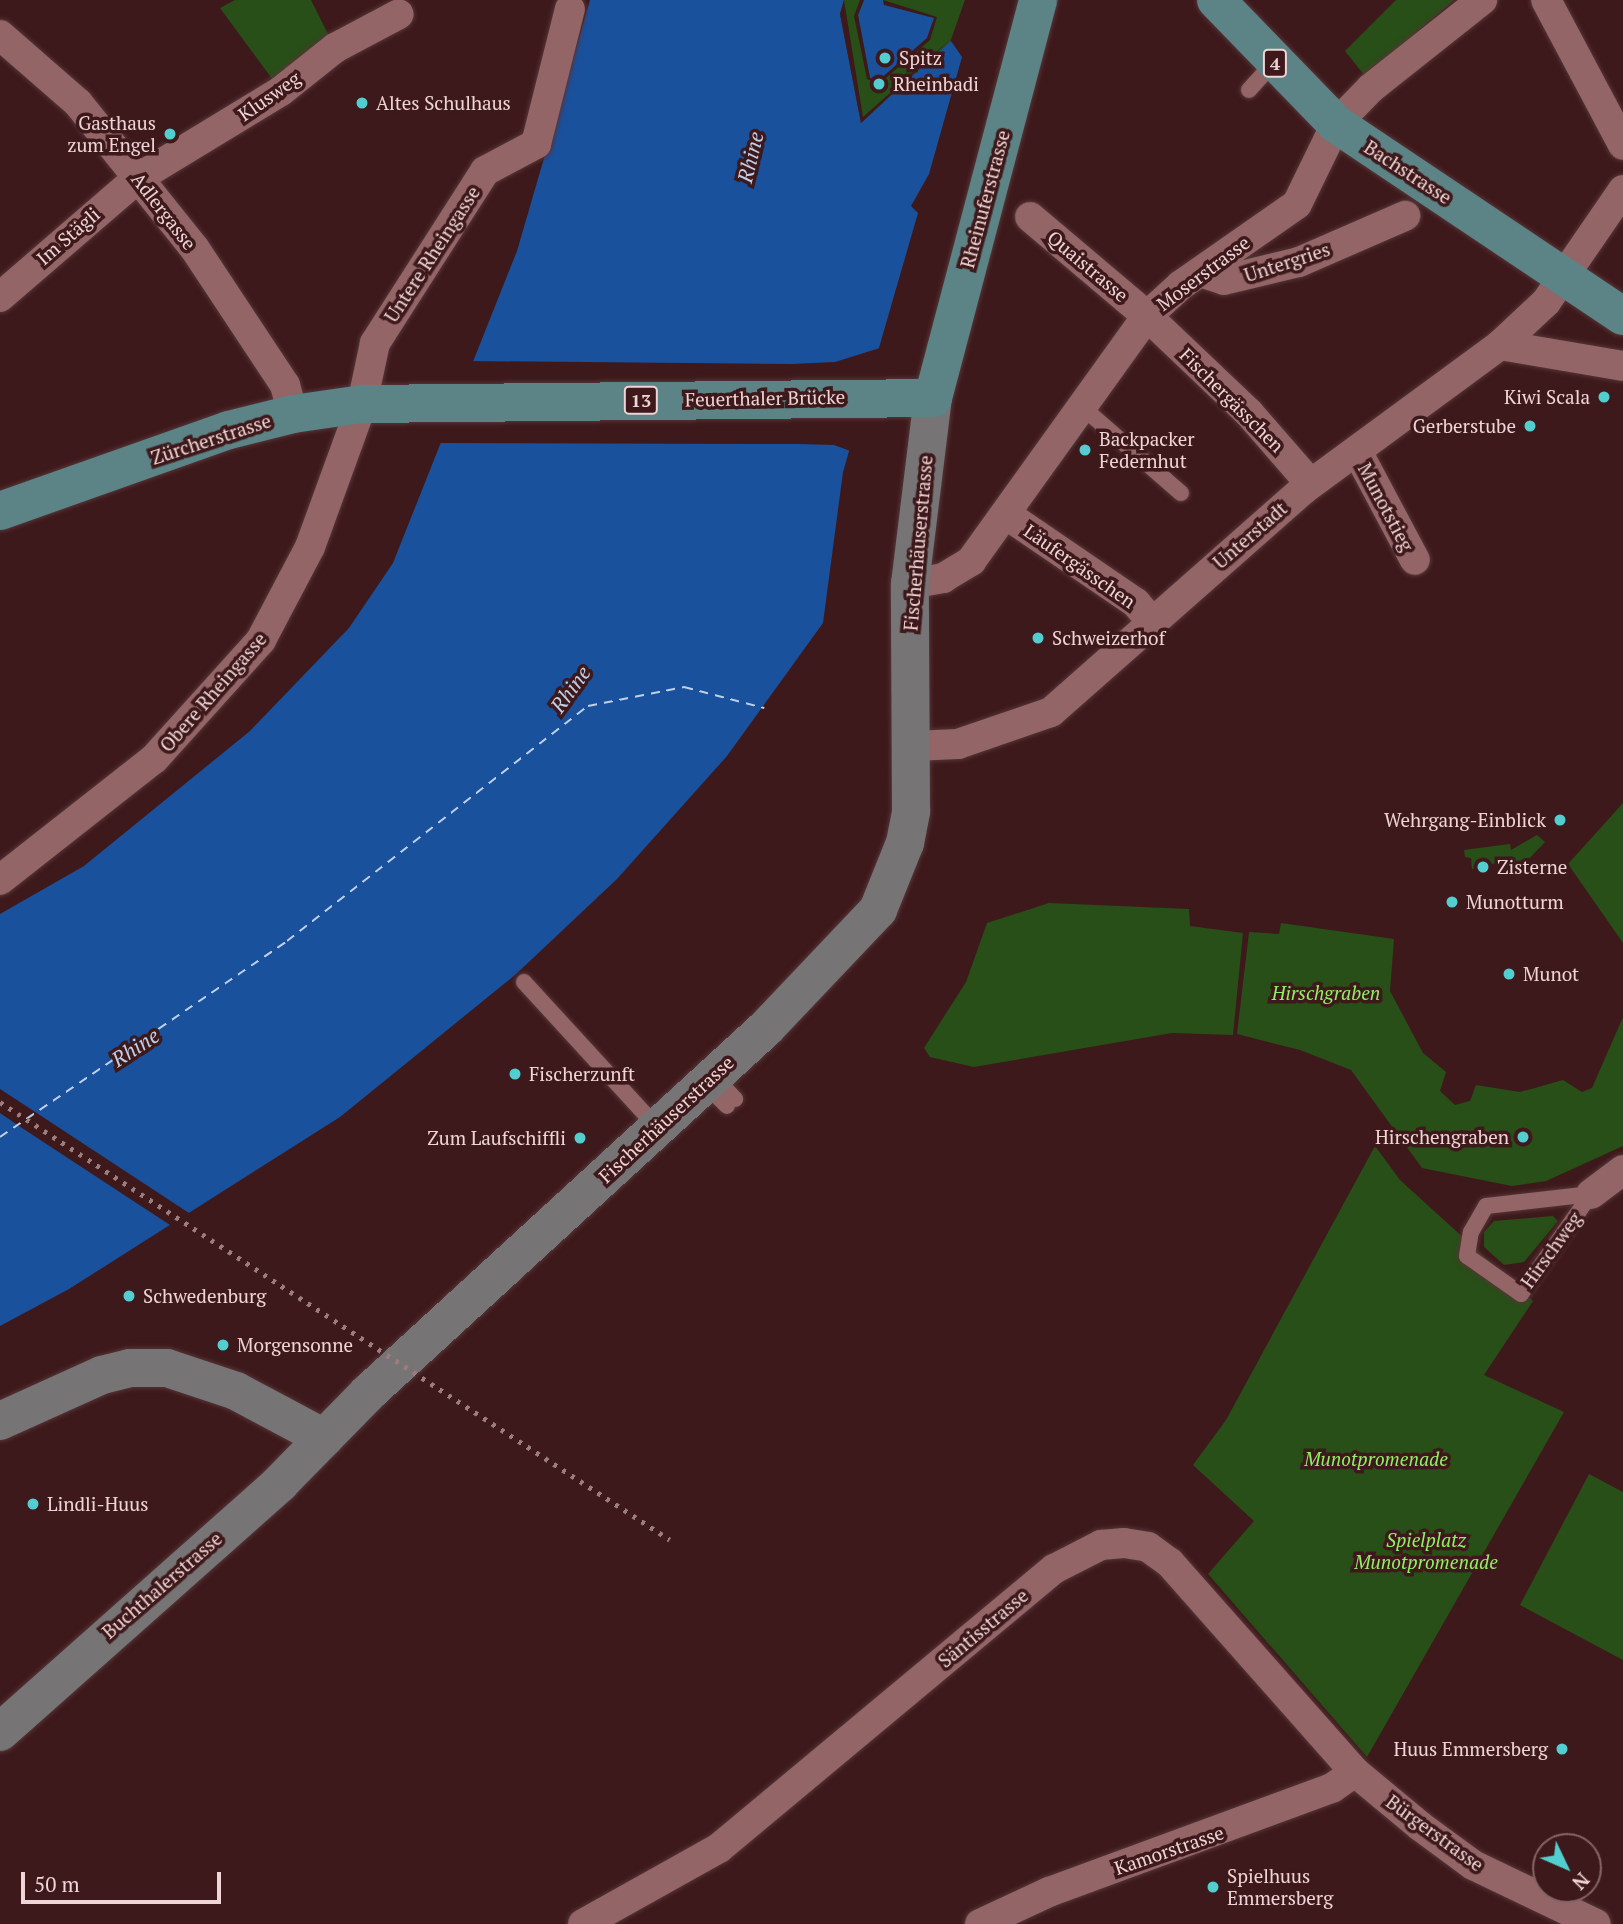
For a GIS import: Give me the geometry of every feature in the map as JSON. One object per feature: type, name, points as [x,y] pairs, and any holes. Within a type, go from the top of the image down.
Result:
[{"type":"main road","name":"Rheinuferstrasse","points":[[915,398],[1038,0]]},
{"type":"main road","name":"Bachstrasse","points":[[1216,0],[1336,124],[1623,316]]},
{"type":"main road","name":"Feuerthaler Brücke","points":[[430,402],[915,398]]},
{"type":"main road","name":"Fischerhäuserstrasse","points":[[324,1438],[657,1128],[720,1091],[813,981],[878,911],[905,843],[913,746],[910,584],[915,398]]},
{"type":"main road","name":"Zürcherstrasse","points":[[0,511],[229,430],[293,414],[362,404],[430,402]]},
{"type":"main road","points":[[0,1421],[103,1375],[130,1368],[167,1368],[236,1391],[324,1438]]},
{"type":"main road","name":"Buchthalerstrasse","points":[[0,1732],[280,1483],[324,1438]]},
{"type":"street","name":"Moserstrasse","points":[[910,584],[943,578],[971,561],[1007,515],[1080,405],[1147,316],[1200,272],[1297,204],[1336,124],[1371,88],[1482,0]]},
{"type":"street","points":[[1546,0],[1623,145]]},
{"type":"street","name":"Untere Rheingasse","points":[[362,404],[374,344],[485,171],[536,144],[570,9]]},
{"type":"street","name":"Klusweg","points":[[138,178],[281,91],[335,48],[399,14]]},
{"type":"street","name":"Adlergasse","points":[[0,35],[78,103],[195,249],[285,386],[293,414]]},
{"type":"street","name":"Im Stägli","points":[[0,297],[138,178]]},
{"type":"street","name":"Unterstadt","points":[[913,746],[958,744],[1051,712],[1151,621],[1304,489],[1358,453],[1500,345],[1546,302],[1623,190]]},
{"type":"street","name":"Untergries","points":[[1200,272],[1224,280],[1299,262],[1405,216]]},
{"type":"street","name":"Quaistrasse","points":[[1030,217],[1147,316]]},
{"type":"street","name":"Fischergässchen","points":[[1147,316],[1276,442],[1308,482],[1304,489]]},
{"type":"street","points":[[1500,345],[1623,366]]},
{"type":"street","name":"Obere Rheingasse","points":[[0,880],[154,759],[261,640],[310,547],[362,404]]},
{"type":"street","name":"Munotstieg","points":[[1358,453],[1415,561]]},
{"type":"street","name":"Läufergässchen","points":[[1007,515],[1136,603],[1151,621]]},
{"type":"street","name":"Hirschweg","points":[[1591,1194],[1623,1170]]},
{"type":"street","name":"Säntisstrasse","points":[[583,1924],[719,1848],[1054,1569],[1101,1545],[1148,1547],[1170,1563],[1354,1772]]},
{"type":"street","name":"Kamorstrasse","points":[[980,1924],[1049,1892],[1332,1788],[1354,1772]]},
{"type":"street","name":"Bürgerstrasse","points":[[1354,1772],[1473,1865],[1596,1924]]},
{"type":"lane","points":[[1249,90],[1274,62]]},
{"type":"lane","points":[[1080,405],[1181,493]]},
{"type":"lane","points":[[524,982],[657,1128]]},
{"type":"lane","name":"Hirschweg","points":[[1591,1194],[1521,1294],[1467,1256],[1471,1232],[1486,1206],[1591,1194]]},
{"type":"green space","points":[[235,0],[311,0],[335,48],[281,91],[220,8]]},
{"type":"green space","name":"Rheinbadi","points":[[844,0],[965,0],[949,45],[861,123],[840,14]]},
{"type":"green space","points":[[1396,0],[1454,0],[1365,76],[1345,51]]},
{"type":"green space","points":[[1623,803],[1623,943],[1568,864]]},
{"type":"green space","points":[[1537,835],[1545,842],[1522,866],[1504,861],[1472,869],[1471,858],[1465,857],[1464,850],[1510,844],[1511,850]]},
{"type":"green space","points":[[1049,903],[1189,909],[1190,926],[1243,933],[1233,1035],[1172,1033],[974,1067],[930,1057],[924,1048],[966,982],[987,923]]},
{"type":"green space","name":"Hirschgraben","points":[[1281,923],[1394,939],[1390,991],[1423,1053],[1446,1072],[1440,1091],[1455,1105],[1470,1101],[1476,1085],[1520,1092],[1563,1080],[1582,1092],[1592,1088],[1623,1017],[1623,1146],[1546,1181],[1512,1186],[1422,1168],[1351,1070],[1300,1050],[1237,1034],[1249,932],[1279,934]]},
{"type":"green space","name":"Munotpromenade","points":[[1375,1146],[1400,1180],[1533,1301],[1484,1375],[1564,1412],[1367,1757],[1208,1574],[1254,1521],[1193,1465],[1226,1420]]},
{"type":"green space","points":[[1553,1216],[1558,1221],[1524,1262],[1504,1265],[1484,1247],[1484,1232],[1494,1221]]},
{"type":"green space","points":[[1589,1474],[1623,1492],[1623,1660],[1520,1605]]},
{"type":"water","name":"Rhine","points":[[590,0],[844,0],[840,14],[861,123],[951,41],[962,57],[929,174],[911,206],[918,213],[843,472],[823,623],[727,756],[617,879],[515,975],[340,1117],[69,1289],[0,1326],[0,914],[84,866],[250,731],[349,628],[393,563],[517,251]]},
{"type":"water","name":"Spitz","points":[[864,0],[883,0],[884,4],[934,18],[927,38],[878,81],[870,78],[858,15]]},
{"type":"pier","points":[[844,0],[863,117],[952,38],[861,123],[840,14]]},
{"type":"pier","points":[[860,0],[864,0],[858,15],[870,78],[878,81],[927,38],[934,18],[884,5],[883,0],[937,17],[930,40],[879,84],[867,79],[854,16]]},
{"type":"pier","points":[[883,347],[853,452],[834,445],[799,444],[436,443],[469,361],[791,364],[835,362]]},
{"type":"pier","points":[[0,1089],[192,1215],[173,1227],[19,1126],[0,1113]]},
{"type":"ferry route","points":[[0,1137],[287,941],[588,706],[684,687],[764,708]]},
{"type":"railway","points":[[0,1102],[670,1540]]},
{"type":"place","name":"Spitz","points":[[885,58]]},
{"type":"place","name":"Rheinbadi","points":[[879,84]]},
{"type":"place","name":"Altes Schulhaus","points":[[362,103]]},
{"type":"place","name":"Gasthaus zum Engel","points":[[170,134]]},
{"type":"place","name":"Kiwi Scala","points":[[1604,397]]},
{"type":"place","name":"Gerberstube","points":[[1530,426]]},
{"type":"place","name":"Backpacker Federnhut","points":[[1085,450]]},
{"type":"place","name":"Schweizerhof","points":[[1038,638]]},
{"type":"place","name":"Wehrgang-Einblick","points":[[1560,820]]},
{"type":"place","name":"Zisterne","points":[[1483,867]]},
{"type":"place","name":"Munotturm","points":[[1452,902]]},
{"type":"place","name":"Munot","points":[[1509,974]]},
{"type":"place","name":"Fischerzunft","points":[[515,1074]]},
{"type":"place","name":"Hirschengraben","points":[[1523,1137]]},
{"type":"place","name":"Zum Laufschiffli","points":[[580,1138]]},
{"type":"place","name":"Schwedenburg","points":[[129,1296]]},
{"type":"place","name":"Morgensonne","points":[[223,1345]]},
{"type":"place","name":"Lindli-Huus","points":[[33,1504]]},
{"type":"place","name":"Huus Emmersberg","points":[[1562,1749]]},
{"type":"place","name":"Spielhuus Emmersberg","points":[[1213,1887]]},
{"type":"park label","name":"Spielplatz Munotpromenade","points":[[1426,1551]]}]
